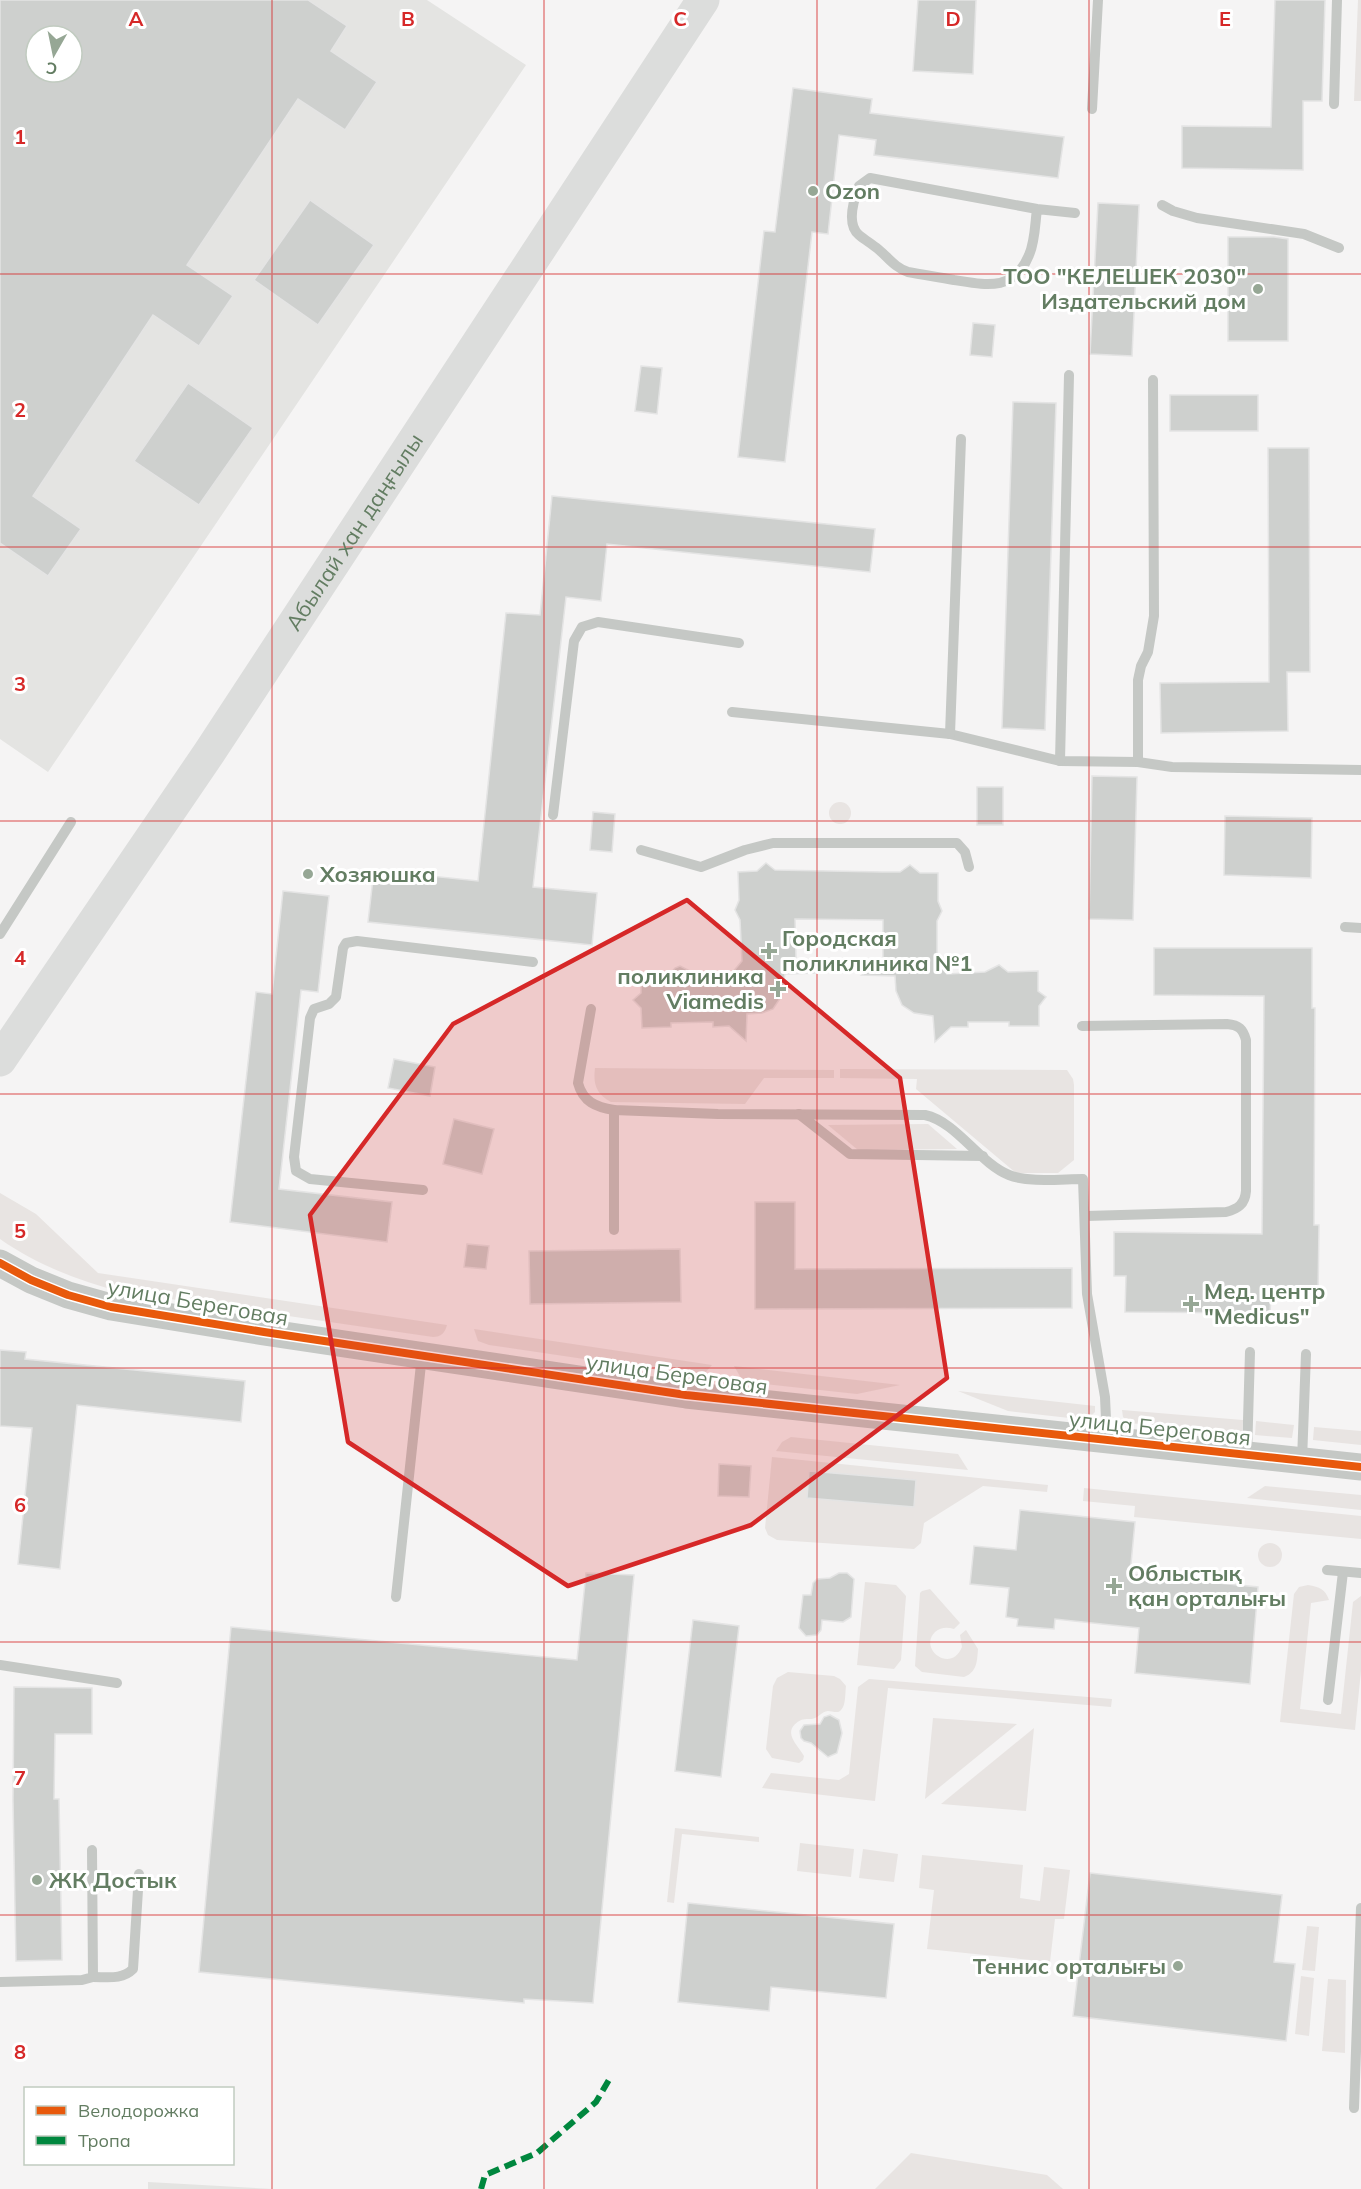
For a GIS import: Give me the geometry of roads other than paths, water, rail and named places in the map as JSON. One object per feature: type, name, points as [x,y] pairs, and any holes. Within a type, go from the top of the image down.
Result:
[{"type":"highway","name":"Абылай хан даңғылы","points":[[2,1052],[209,753],[703,0]]},
{"type":"street","name":"улица Береговая","points":[[0,1263],[31,1280],[68,1295],[111,1307],[264,1332],[686,1395],[1361,1467]]},
{"type":"lane","points":[[1092,109],[1098,0]]},
{"type":"lane","points":[[1334,104],[1337,0]]},
{"type":"lane","points":[[1037,209],[1030,253],[1024,265],[1016,276],[1003,283],[987,285],[899,269],[876,247],[857,234],[852,226],[859,186],[870,178],[1037,209],[1075,213]]},
{"type":"lane","points":[[1162,205],[1197,218],[1304,234],[1339,248]]},
{"type":"lane","points":[[1060,761],[1069,375]]},
{"type":"lane","points":[[1138,762],[1138,680],[1141,666],[1148,652],[1154,616],[1153,380]]},
{"type":"lane","points":[[950,734],[961,439]]},
{"type":"lane","points":[[553,815],[574,640],[582,627],[598,622],[739,643]]},
{"type":"lane","points":[[732,712],[950,734],[1060,761],[1138,762],[1172,767],[1361,770]]},
{"type":"lane","points":[[0,934],[71,822]]},
{"type":"lane","points":[[641,850],[701,867],[745,850],[773,843],[957,843],[965,852],[969,867]]},
{"type":"lane","points":[[1345,927],[1361,928]]},
{"type":"lane","points":[[423,1190],[310,1179],[296,1171],[294,1157],[310,1018],[314,1009],[328,1004],[336,997],[343,948],[346,943],[357,940],[532,962]]},
{"type":"lane","points":[[591,1009],[578,1083],[580,1091],[593,1105],[614,1110],[918,1114],[933,1117],[1003,1173],[1018,1178],[1083,1179],[1087,1294],[1105,1397],[1107,1441]]},
{"type":"lane","points":[[1082,1026],[1227,1023],[1240,1028],[1246,1040],[1246,1191],[1242,1204],[1226,1212],[1086,1216]]},
{"type":"lane","points":[[614,1110],[614,1230]]},
{"type":"lane","points":[[799,1114],[850,1154],[983,1156]]},
{"type":"lane","points":[[1247,1455],[1250,1352]]},
{"type":"lane","points":[[1302,1461],[1306,1354]]},
{"type":"lane","points":[[396,1597],[422,1355]]},
{"type":"lane","points":[[1327,1570],[1361,1573]]},
{"type":"lane","points":[[1328,1700],[1343,1572]]},
{"type":"lane","points":[[0,1665],[117,1683]]},
{"type":"lane","points":[[92,1850],[93,1977]]},
{"type":"lane","points":[[0,1982],[82,1980],[127,1975],[133,1969],[139,1874]]},
{"type":"lane","points":[[1354,2108],[1361,1908]]},
{"type":"place","name":"Ozon","points":[[813,191]]},
{"type":"place","name":"ТОО \"КЕЛЕШЕК 2030\" Издательский дом","points":[[1258,289]]},
{"type":"place","name":"Хозяюшка","points":[[308,874]]},
{"type":"place","name":"Городская поликлиника №1","points":[[769,951]]},
{"type":"place","name":"поликлиника Viamedis","points":[[778,989]]},
{"type":"place","name":"Мед. центр \"Medicus\"","points":[[1191,1304]]},
{"type":"place","name":"Облыстық қан орталығы","points":[[1114,1586]]},
{"type":"place","name":"ЖК Достык","points":[[37,1880]]},
{"type":"place","name":"Теннис орталығы","points":[[1178,1966]]}]
